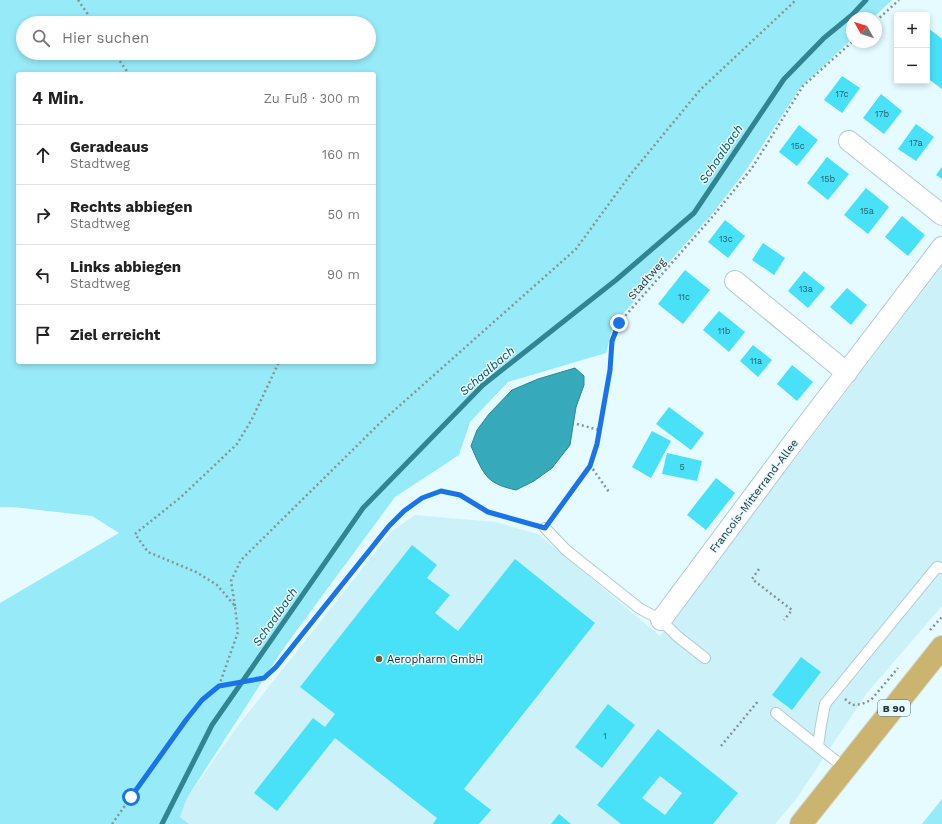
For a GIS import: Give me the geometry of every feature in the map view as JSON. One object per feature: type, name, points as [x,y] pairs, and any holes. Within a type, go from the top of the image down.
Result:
[{"type":"main road","name":"B 90","points":[[801,824],[846,769],[934,641]]},
{"type":"street","points":[[849,141],[942,215]]},
{"type":"street","name":"Francois-Mitterrand-Allee","points":[[662,620],[942,248]]},
{"type":"street","points":[[735,281],[847,373]]},
{"type":"lane","points":[[545,528],[566,550],[639,608],[662,620],[677,636],[705,658]]},
{"type":"lane","points":[[818,746],[825,704],[937,567],[942,568]]},
{"type":"lane","points":[[776,713],[846,769]]},
{"type":"path","points":[[78,0],[89,16]]},
{"type":"path","points":[[112,824],[186,720],[202,700],[219,686],[238,632],[231,581],[241,560],[380,423],[576,250],[630,175],[700,90],[796,0]]},
{"type":"path","points":[[882,16],[899,0]]},
{"type":"path","name":"Stadtweg","points":[[545,528],[590,466],[597,444],[610,370],[612,341],[619,323],[714,215],[752,168],[803,86],[846,47]]},
{"type":"path","points":[[119,60],[128,72]]},
{"type":"path","points":[[235,606],[212,581],[196,572],[148,552],[135,534],[181,497],[236,444],[252,418],[278,364]]},
{"type":"path","points":[[577,424],[599,430]]},
{"type":"path","points":[[590,466],[609,492]]},
{"type":"path","points":[[219,686],[264,678],[276,667],[389,526],[404,511],[422,498],[441,491],[460,495],[488,512],[545,528]]},
{"type":"path","points":[[759,569],[752,579],[792,610],[784,620]]},
{"type":"path","points":[[934,641],[942,617]]},
{"type":"path","points":[[836,691],[852,705],[862,704],[870,700],[901,664]]},
{"type":"path","points":[[721,746],[759,700]]},
{"type":"shaded area","points":[[0,0],[892,0],[879,12],[846,12],[846,45],[800,88],[747,169],[712,214],[613,325],[606,353],[508,382],[470,422],[459,455],[395,497],[283,649],[187,798],[180,817],[189,824],[0,824],[0,603],[119,533],[92,516],[13,507],[0,507]]},
{"type":"shaded area","name":"Aeropharm GmbH","points":[[942,266],[942,606],[867,693],[797,798],[775,824],[189,824],[180,817],[187,798],[237,727],[392,531],[415,515],[495,522],[538,534],[660,636]]},
{"type":"shaded area","points":[[575,368],[584,376],[584,385],[576,407],[570,445],[552,468],[534,481],[516,490],[501,486],[488,478],[482,470],[471,446],[477,430],[489,414],[512,390],[538,379]]},
{"type":"shaded area","points":[[942,799],[942,824],[922,824]]},
{"type":"building","points":[[930,29],[942,39],[942,89],[930,80]]},
{"type":"building","points":[[842,76],[860,88],[842,113],[824,100]]},
{"type":"building","points":[[881,94],[902,111],[884,134],[863,118]]},
{"type":"building","points":[[916,124],[934,137],[916,161],[898,149]]},
{"type":"building","points":[[799,125],[818,140],[797,166],[779,152]]},
{"type":"building","points":[[827,157],[849,174],[828,200],[807,183]]},
{"type":"building","points":[[942,167],[942,179],[936,175]]},
{"type":"building","points":[[866,188],[889,207],[868,234],[844,215]]},
{"type":"building","points":[[902,216],[925,235],[908,256],[885,237]]},
{"type":"building","points":[[725,220],[745,236],[728,258],[708,242]]},
{"type":"building","points":[[763,243],[785,258],[774,275],[752,260]]},
{"type":"building","points":[[685,270],[710,290],[683,324],[658,304]]},
{"type":"building","points":[[804,271],[825,288],[808,308],[788,291]]},
{"type":"building","points":[[847,288],[867,305],[851,325],[830,307]]},
{"type":"building","points":[[719,311],[745,332],[729,352],[703,330]]},
{"type":"building","points":[[753,345],[772,360],[758,377],[740,361]]},
{"type":"building","points":[[792,365],[813,382],[797,401],[777,384]]},
{"type":"building","points":[[669,407],[704,433],[691,450],[656,424]]},
{"type":"building","points":[[652,431],[671,441],[651,478],[632,467]]},
{"type":"building","points":[[667,453],[702,461],[697,481],[662,474]]},
{"type":"building","points":[[716,478],[735,493],[706,530],[687,515]]},
{"type":"building","points":[[412,545],[437,565],[427,578],[450,595],[435,613],[458,631],[515,559],[595,623],[464,789],[491,810],[479,824],[433,824],[437,818],[335,738],[277,811],[254,793],[313,718],[325,727],[335,714],[300,687]]},
{"type":"building","points":[[801,657],[821,672],[792,710],[772,695]]},
{"type":"building","points":[[608,704],[635,725],[602,768],[575,747]]},
{"type":"building","points":[[658,729],[738,793],[713,824],[621,824],[597,805]],"holes":[[[660,776],[682,793],[665,815],[642,798]]]},
{"type":"building","points":[[559,814],[571,824],[551,824]]},
{"type":"waterway","name":"Schaalbach","points":[[162,824],[212,725],[363,508],[483,385],[616,280],[694,213],[784,79],[824,38],[852,15],[866,0]]},
{"type":"place","name":"Aeropharm GmbH","points":[[379,659]]},
{"type":"route","points":[[131,797],[202,700],[219,686],[264,678],[276,667],[389,526],[404,511],[422,498],[441,491],[460,495],[488,512],[545,528],[590,466],[597,444],[610,370],[612,341],[619,323]]}]
